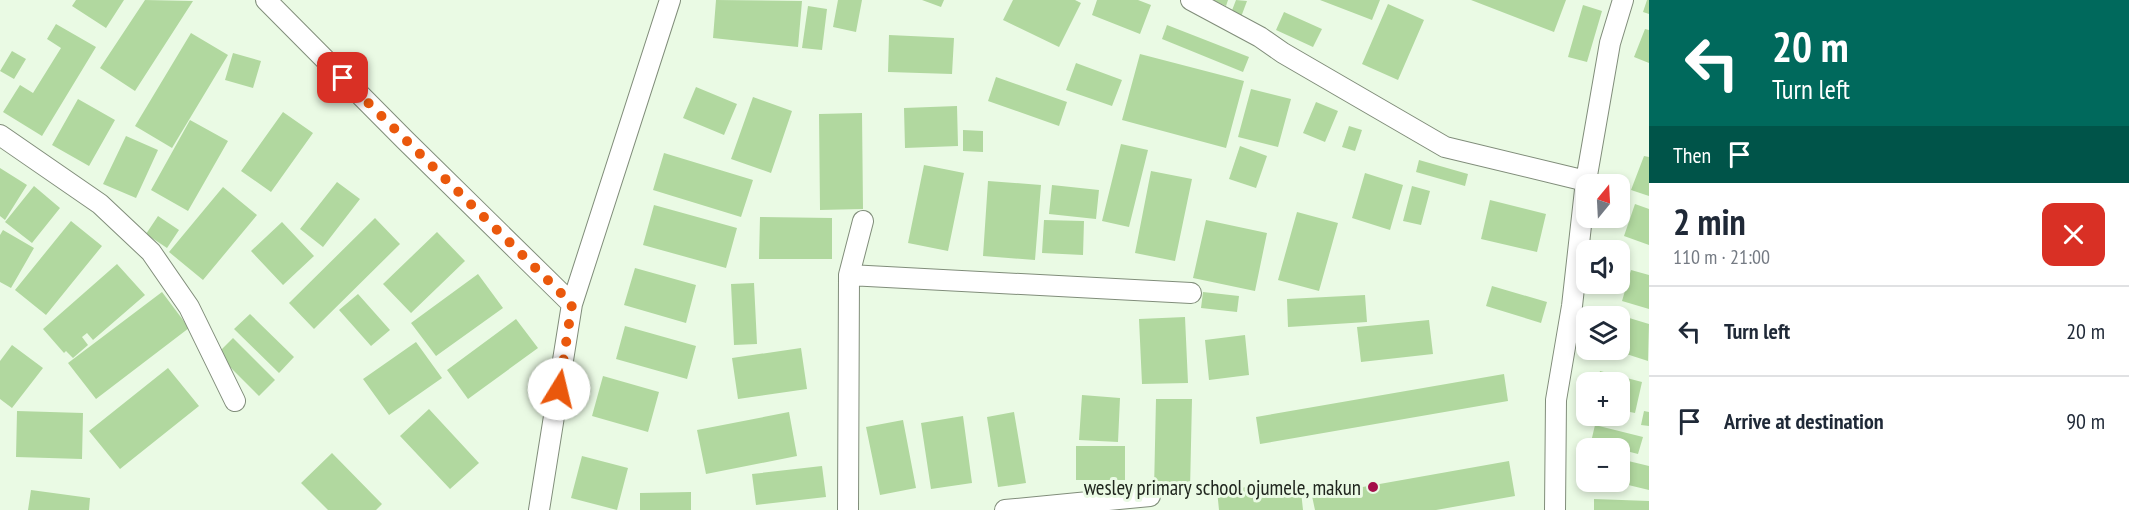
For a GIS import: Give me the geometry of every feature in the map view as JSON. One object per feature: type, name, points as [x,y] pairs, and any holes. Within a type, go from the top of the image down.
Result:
[{"type":"street","points":[[266,0],[572,304]]},
{"type":"street","points":[[539,510],[572,304],[670,0]]},
{"type":"street","points":[[1191,0],[1260,37],[1283,53],[1445,147],[1576,179]]},
{"type":"street","points":[[1587,174],[1610,43],[1623,0]]},
{"type":"street","points":[[0,135],[100,204],[151,252],[189,307],[235,401]]},
{"type":"street","points":[[848,510],[849,275],[863,221]]},
{"type":"street","points":[[1555,510],[1556,400],[1572,306],[1581,228]]},
{"type":"street","points":[[849,275],[1191,292]]},
{"type":"street","points":[[1005,510],[1150,496]]},
{"type":"building","points":[[76,0],[124,0],[106,28],[72,6]]},
{"type":"building","points":[[145,0],[193,1],[135,91],[100,68]]},
{"type":"building","points":[[716,0],[802,1],[798,47],[713,38]]},
{"type":"building","points":[[838,0],[862,0],[856,32],[833,27]]},
{"type":"building","points":[[922,0],[944,0],[941,7]]},
{"type":"building","points":[[1013,0],[1075,0],[1081,3],[1059,47],[1003,20]]},
{"type":"building","points":[[1097,0],[1138,0],[1151,5],[1140,34],[1092,15]]},
{"type":"building","points":[[1212,0],[1228,0],[1226,6]]},
{"type":"building","points":[[1236,0],[1247,1],[1241,17],[1231,13]]},
{"type":"building","points":[[1320,0],[1380,0],[1372,20]]},
{"type":"building","points":[[1471,0],[1566,0],[1554,32]]},
{"type":"building","points":[[1649,0],[1649,14],[1643,12]]},
{"type":"building","points":[[1388,4],[1424,20],[1398,80],[1362,64]]},
{"type":"building","points":[[1583,5],[1602,11],[1587,62],[1568,57]]},
{"type":"building","points":[[808,6],[827,9],[822,50],[802,48]]},
{"type":"building","points":[[1284,12],[1322,29],[1313,47],[1276,30]]},
{"type":"building","points":[[56,24],[96,47],[42,136],[3,112],[20,85],[33,93],[61,48],[47,39]]},
{"type":"building","points":[[1167,25],[1249,57],[1243,72],[1162,39]]},
{"type":"building","points":[[1645,29],[1649,30],[1649,63],[1634,57]]},
{"type":"building","points":[[191,33],[228,55],[172,148],[135,126]]},
{"type":"building","points":[[889,35],[954,38],[952,74],[888,72]]},
{"type":"building","points":[[12,51],[26,59],[14,79],[0,71]]},
{"type":"building","points":[[233,53],[261,61],[253,88],[225,80]]},
{"type":"building","points":[[1140,54],[1244,81],[1226,148],[1122,120]]},
{"type":"building","points":[[1076,63],[1122,80],[1112,106],[1066,90]]},
{"type":"building","points":[[996,77],[1067,102],[1059,126],[988,101]]},
{"type":"building","points":[[696,87],[737,104],[724,135],[683,118]]},
{"type":"building","points":[[1251,89],[1291,99],[1278,147],[1238,137]]},
{"type":"building","points":[[753,97],[792,111],[771,173],[731,159]]},
{"type":"building","points":[[78,99],[115,120],[89,166],[52,145]]},
{"type":"building","points":[[1316,102],[1338,111],[1325,142],[1303,133]]},
{"type":"building","points":[[957,106],[958,146],[905,148],[904,108]]},
{"type":"building","points":[[283,112],[313,133],[271,192],[241,171]]},
{"type":"building","points":[[862,113],[863,209],[820,210],[819,114]]},
{"type":"building","points":[[190,120],[228,141],[188,211],[151,190]]},
{"type":"building","points":[[1349,126],[1362,130],[1355,151],[1342,147]]},
{"type":"building","points":[[963,130],[983,131],[983,152],[963,151]]},
{"type":"building","points":[[126,136],[158,150],[136,198],[103,184]]},
{"type":"building","points":[[1121,144],[1148,150],[1129,227],[1102,221]]},
{"type":"building","points":[[1240,146],[1267,156],[1256,188],[1229,179]]},
{"type":"building","points":[[664,153],[753,180],[741,217],[653,190]]},
{"type":"building","points":[[1644,156],[1649,157],[1649,196],[1631,190]]},
{"type":"building","points":[[1419,160],[1468,174],[1465,186],[1416,172]]},
{"type":"building","points":[[924,165],[964,173],[948,251],[908,243]]},
{"type":"building","points":[[0,168],[27,185],[5,220],[0,216]]},
{"type":"building","points":[[1151,171],[1192,179],[1175,261],[1135,253]]},
{"type":"building","points":[[1365,173],[1403,185],[1390,230],[1352,218]]},
{"type":"building","points":[[988,181],[1041,185],[1035,260],[983,256]]},
{"type":"building","points":[[337,182],[360,199],[323,247],[300,229]]},
{"type":"building","points":[[1052,185],[1099,190],[1096,219],[1049,214]]},
{"type":"building","points":[[34,186],[60,208],[32,243],[5,222]]},
{"type":"building","points":[[1412,186],[1430,191],[1421,225],[1403,221]]},
{"type":"building","points":[[223,187],[257,215],[203,280],[169,252]]},
{"type":"building","points":[[1490,200],[1546,214],[1537,252],[1481,239]]},
{"type":"building","points":[[1635,204],[1649,209],[1649,245],[1624,236],[1627,228],[1630,228],[1630,219]]},
{"type":"building","points":[[654,205],[737,228],[726,268],[643,245]]},
{"type":"building","points":[[1297,212],[1338,223],[1319,291],[1278,280]]},
{"type":"building","points":[[158,216],[179,230],[167,248],[146,234]]},
{"type":"building","points":[[760,217],[832,218],[832,259],[759,259]]},
{"type":"building","points":[[375,218],[400,244],[314,329],[289,303]]},
{"type":"building","points":[[1044,220],[1084,221],[1083,255],[1042,253]]},
{"type":"building","points":[[1206,220],[1267,233],[1255,291],[1193,278]]},
{"type":"building","points":[[71,221],[102,246],[46,315],[15,290]]},
{"type":"building","points":[[282,222],[314,256],[283,285],[251,251]]},
{"type":"building","points":[[3,230],[34,248],[11,288],[0,282],[0,235]]},
{"type":"building","points":[[437,232],[465,261],[411,313],[383,284]]},
{"type":"building","points":[[117,264],[145,295],[93,340],[87,333],[82,337],[88,345],[73,358],[66,351],[64,353],[43,329]]},
{"type":"building","points":[[635,268],[696,285],[686,323],[624,305]]},
{"type":"building","points":[[1631,270],[1649,275],[1649,309],[1622,301],[1624,294],[1630,294]]},
{"type":"building","points":[[478,274],[503,308],[436,356],[411,323]]},
{"type":"building","points":[[754,283],[757,344],[734,345],[731,284]]},
{"type":"building","points":[[1492,286],[1547,302],[1541,323],[1486,306]]},
{"type":"building","points":[[162,292],[189,328],[96,399],[68,363]]},
{"type":"building","points":[[1203,292],[1239,296],[1237,312],[1201,308]]},
{"type":"building","points":[[358,294],[390,330],[371,346],[339,310]]},
{"type":"building","points":[[1365,295],[1367,322],[1288,327],[1287,299]]},
{"type":"building","points":[[250,314],[294,357],[279,373],[234,329]]},
{"type":"building","points":[[1185,317],[1188,383],[1142,384],[1139,319]]},
{"type":"building","points":[[1630,318],[1649,324],[1648,361],[1630,355]]},
{"type":"building","points":[[516,319],[538,348],[468,399],[447,370]]},
{"type":"building","points":[[1429,320],[1433,354],[1361,362],[1357,327]]},
{"type":"building","points":[[625,326],[696,346],[687,379],[616,359]]},
{"type":"building","points":[[1245,335],[1249,375],[1209,380],[1205,340]]},
{"type":"building","points":[[233,338],[275,380],[259,396],[217,354]]},
{"type":"building","points":[[416,342],[442,378],[389,415],[363,379]]},
{"type":"building","points":[[12,345],[43,368],[12,408],[0,399],[0,361]]},
{"type":"building","points":[[801,348],[807,389],[738,399],[732,358]]},
{"type":"building","points":[[168,368],[199,406],[120,469],[89,431]]},
{"type":"building","points":[[1504,374],[1508,401],[1260,444],[1256,417]]},
{"type":"building","points":[[603,376],[659,392],[648,432],[592,416]]},
{"type":"building","points":[[1630,379],[1642,382],[1635,413],[1630,412]]},
{"type":"building","points":[[1082,395],[1120,398],[1118,442],[1079,440]]},
{"type":"building","points":[[1156,399],[1192,399],[1190,490],[1154,490]]},
{"type":"building","points":[[429,409],[479,463],[450,489],[400,436]]},
{"type":"building","points":[[17,411],[83,413],[82,459],[16,457]]},
{"type":"building","points":[[1644,411],[1649,412],[1649,426],[1641,425]]},
{"type":"building","points":[[789,412],[797,456],[706,474],[697,430]]},
{"type":"building","points":[[1014,412],[1026,483],[998,487],[987,417]]},
{"type":"building","points":[[963,416],[972,483],[931,489],[921,423]]},
{"type":"building","points":[[903,420],[916,488],[880,495],[866,427]]},
{"type":"building","points":[[1595,426],[1643,437],[1638,454],[1630,452],[1630,438],[1592,438]]},
{"type":"building","points":[[1076,446],[1125,446],[1125,480],[1076,480]]},
{"type":"building","points":[[332,453],[382,504],[376,510],[328,510],[301,483]]},
{"type":"building","points":[[582,456],[628,468],[617,510],[571,498]]},
{"type":"building","points":[[1509,461],[1515,496],[1436,510],[1315,510],[1312,496]]},
{"type":"building","points":[[1630,461],[1649,466],[1649,490],[1630,485]]},
{"type":"building","points":[[822,466],[826,497],[756,505],[752,474]]},
{"type":"building","points":[[1300,482],[1303,510],[1219,510],[1217,490]]},
{"type":"building","points":[[31,490],[90,498],[89,510],[28,510]]},
{"type":"building","points":[[691,492],[691,510],[640,510],[640,493]]},
{"type":"building","points":[[1594,499],[1649,501],[1649,510],[1594,510]]},
{"type":"place","name":"wesley primary school ojumele, makun","points":[[1373,487]]},
{"type":"route","points":[[343,78],[572,304],[559,389]]}]
